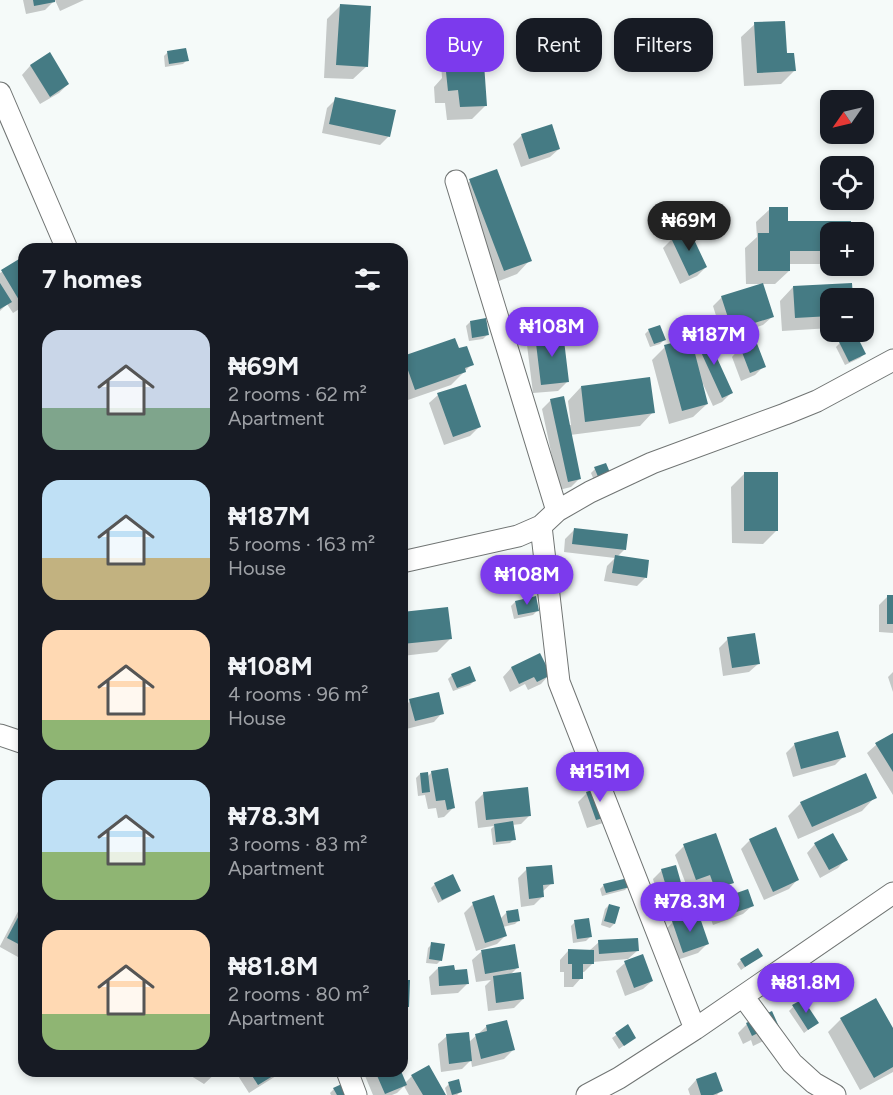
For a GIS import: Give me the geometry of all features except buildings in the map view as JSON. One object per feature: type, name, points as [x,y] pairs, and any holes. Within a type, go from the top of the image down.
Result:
[{"type":"street","points":[[0,93],[64,243]]},
{"type":"street","points":[[456,181],[557,511]]},
{"type":"street","points":[[408,561],[518,536],[541,526],[557,511],[590,492],[652,463],[817,401],[893,360]]},
{"type":"street","points":[[541,526],[559,682],[695,1029]]},
{"type":"street","points":[[0,735],[18,741]]},
{"type":"street","points":[[587,1095],[619,1078],[695,1029],[893,892]]},
{"type":"street","points":[[743,996],[792,1063],[814,1083],[835,1095]]},
{"type":"street","points":[[349,1077],[356,1095]]}]
